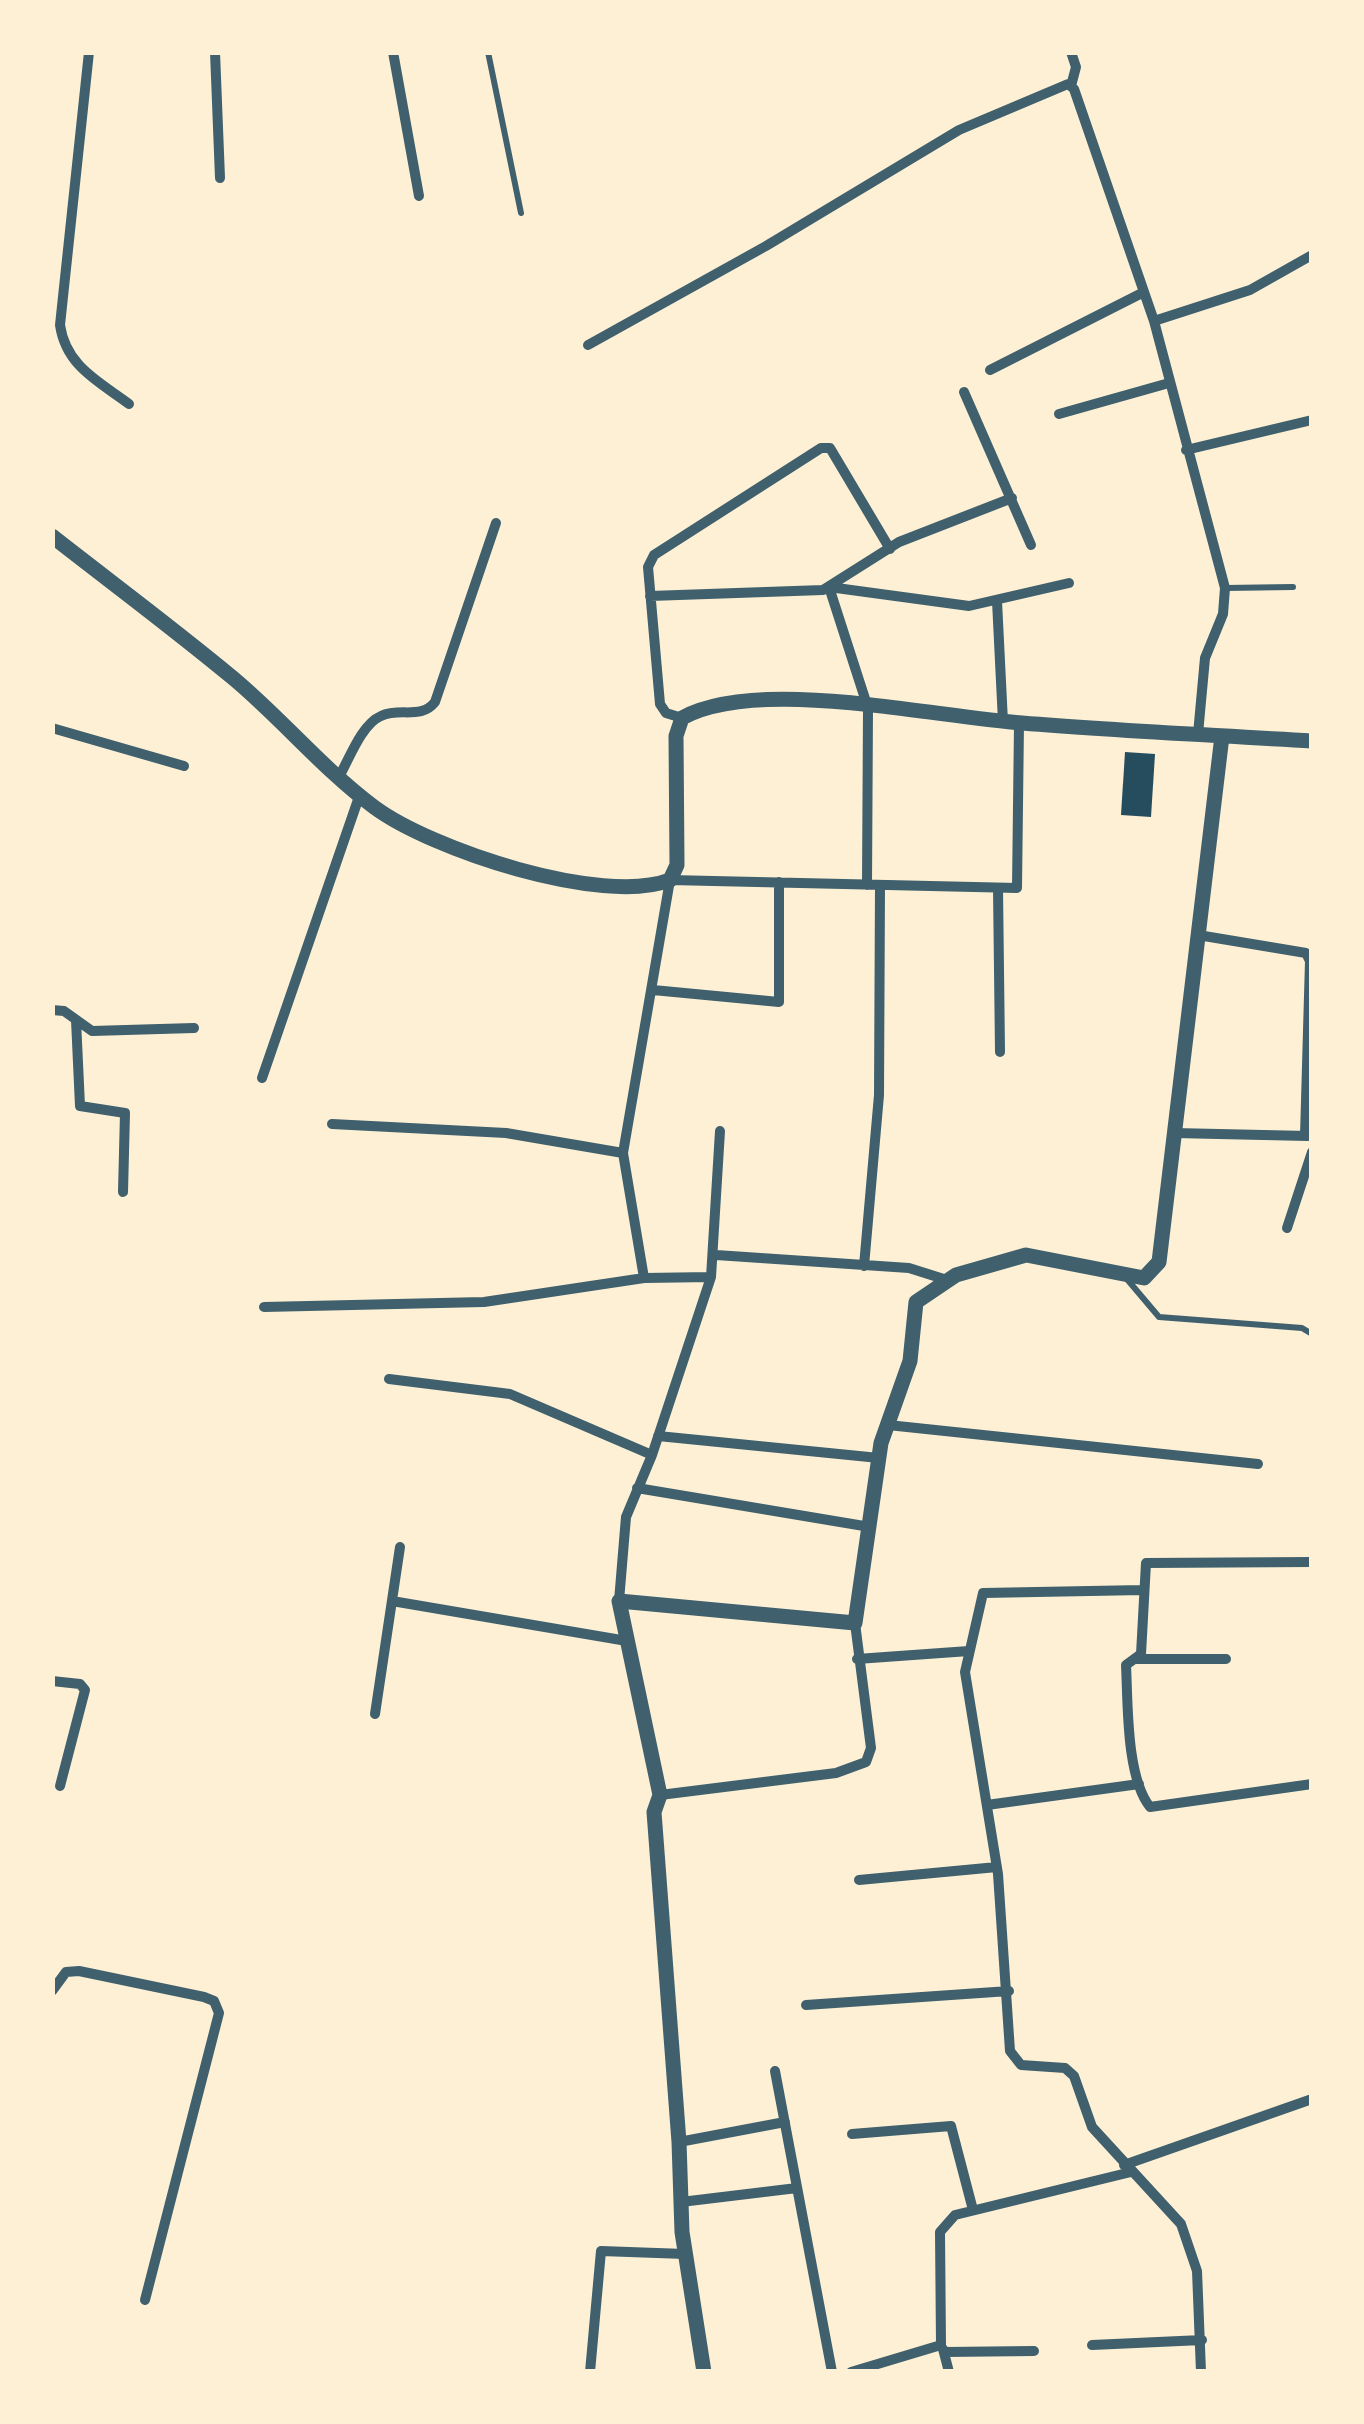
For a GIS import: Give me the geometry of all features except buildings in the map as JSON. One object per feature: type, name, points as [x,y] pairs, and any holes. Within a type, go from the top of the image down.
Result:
[{"type":"street","points":[[89,52],[60,325],[67,352],[76,366],[129,404]]},
{"type":"street","points":[[215,52],[220,178]]},
{"type":"street","points":[[393,52],[420,196]]},
{"type":"street","points":[[1071,52],[1076,67],[1070,86],[1154,321],[1225,588],[1223,614],[1205,658],[1198,734]]},
{"type":"street","points":[[588,345],[766,246],[959,130],[1062,85],[1070,86]]},
{"type":"street","points":[[1154,321],[1250,290],[1312,254]]},
{"type":"street","points":[[990,370],[1144,292]]},
{"type":"street","points":[[1060,414],[1169,383]]},
{"type":"street","points":[[964,392],[1030,544]]},
{"type":"street","points":[[1186,450],[1312,420]]},
{"type":"street","points":[[890,548],[837,454],[821,448],[654,555],[648,567],[650,596],[660,704],[666,713],[682,718],[714,705],[777,698],[1011,722],[1312,741]]},
{"type":"street","points":[[829,588],[890,548],[1012,498]]},
{"type":"street","points":[[340,775],[371,723],[389,713],[420,712],[435,702],[496,523]]},
{"type":"street","points":[[52,536],[233,678],[360,794],[417,834],[537,876],[647,889],[670,880],[1017,888],[1011,722],[997,602]]},
{"type":"street","points":[[650,596],[829,588],[951,605],[997,602],[1069,583]]},
{"type":"street","points":[[829,588],[868,708],[867,884]]},
{"type":"street","points":[[644,1278],[623,1153],[670,880],[677,864],[676,736],[682,718]]},
{"type":"street","points":[[52,728],[184,766]]},
{"type":"street","points":[[660,1795],[836,1773],[866,1762],[871,1748],[855,1623],[879,1458],[910,1360],[916,1302],[947,1280],[1026,1255],[1144,1278],[1159,1262],[1222,736]]},
{"type":"street","points":[[262,1078],[360,794]]},
{"type":"street","points":[[653,990],[779,1002],[779,882]]},
{"type":"street","points":[[864,1266],[879,1095],[880,885]]},
{"type":"street","points":[[998,888],[1000,1052]]},
{"type":"street","points":[[1174,1133],[1308,1136],[1310,961],[1306,953],[1198,935]]},
{"type":"street","points":[[52,1010],[92,1031],[194,1028]]},
{"type":"street","points":[[76,1020],[80,1106],[125,1112],[124,1192]]},
{"type":"street","points":[[332,1124],[506,1134],[623,1153]]},
{"type":"street","points":[[704,2372],[685,2254],[681,2202],[654,1812],[660,1795],[618,1601],[623,1538],[637,1488],[652,1455],[716,1255],[720,1130]]},
{"type":"street","points":[[1287,1228],[1312,1152]]},
{"type":"street","points":[[716,1255],[908,1268],[947,1280]]},
{"type":"street","points":[[264,1307],[484,1302],[644,1278],[711,1277]]},
{"type":"street","points":[[389,1379],[510,1394],[652,1455]]},
{"type":"street","points":[[888,1425],[1258,1464]]},
{"type":"street","points":[[658,1436],[879,1458]]},
{"type":"street","points":[[637,1488],[870,1527]]},
{"type":"street","points":[[375,1714],[400,1547]]},
{"type":"street","points":[[1312,1562],[1154,1560],[1144,1568],[1141,1654],[1126,1665],[1129,1730],[1139,1784],[1150,1807],[1161,1809],[1312,1784]]},
{"type":"street","points":[[1143,1590],[983,1593],[965,1672],[997,1867],[1014,2058],[1030,2068],[1066,2068],[1074,2076],[1092,2128],[1181,2224],[1192,2250],[1202,2340],[1201,2372]]},
{"type":"street","points":[[392,1601],[627,1641]]},
{"type":"street","points":[[618,1601],[855,1623]]},
{"type":"street","points":[[857,1659],[968,1651]]},
{"type":"street","points":[[1136,1660],[1226,1659]]},
{"type":"street","points":[[52,1681],[80,1684],[85,1690],[60,1786]]},
{"type":"street","points":[[987,1805],[1139,1784]]},
{"type":"street","points":[[859,1880],[997,1867]]},
{"type":"street","points":[[52,1991],[66,1972],[79,1972],[204,1997],[214,2001],[219,2013],[145,2300]]},
{"type":"street","points":[[806,2005],[1009,1992]]},
{"type":"street","points":[[775,2071],[832,2372]]},
{"type":"street","points":[[949,2372],[943,2349],[940,2232],[956,2214],[1127,2168],[1312,2099]]},
{"type":"street","points":[[679,2142],[785,2122]]},
{"type":"street","points":[[852,2134],[951,2126],[973,2210]]},
{"type":"street","points":[[681,2202],[797,2188]]},
{"type":"street","points":[[590,2372],[601,2251],[685,2254]]},
{"type":"street","points":[[1092,2345],[1202,2340]]},
{"type":"street","points":[[852,2372],[943,2349],[1034,2351]]},
{"type":"lane","points":[[488,52],[521,213]]},
{"type":"lane","points":[[1225,588],[1293,586]]},
{"type":"lane","points":[[1125,1277],[1159,1316],[1302,1328],[1312,1334]]}]
